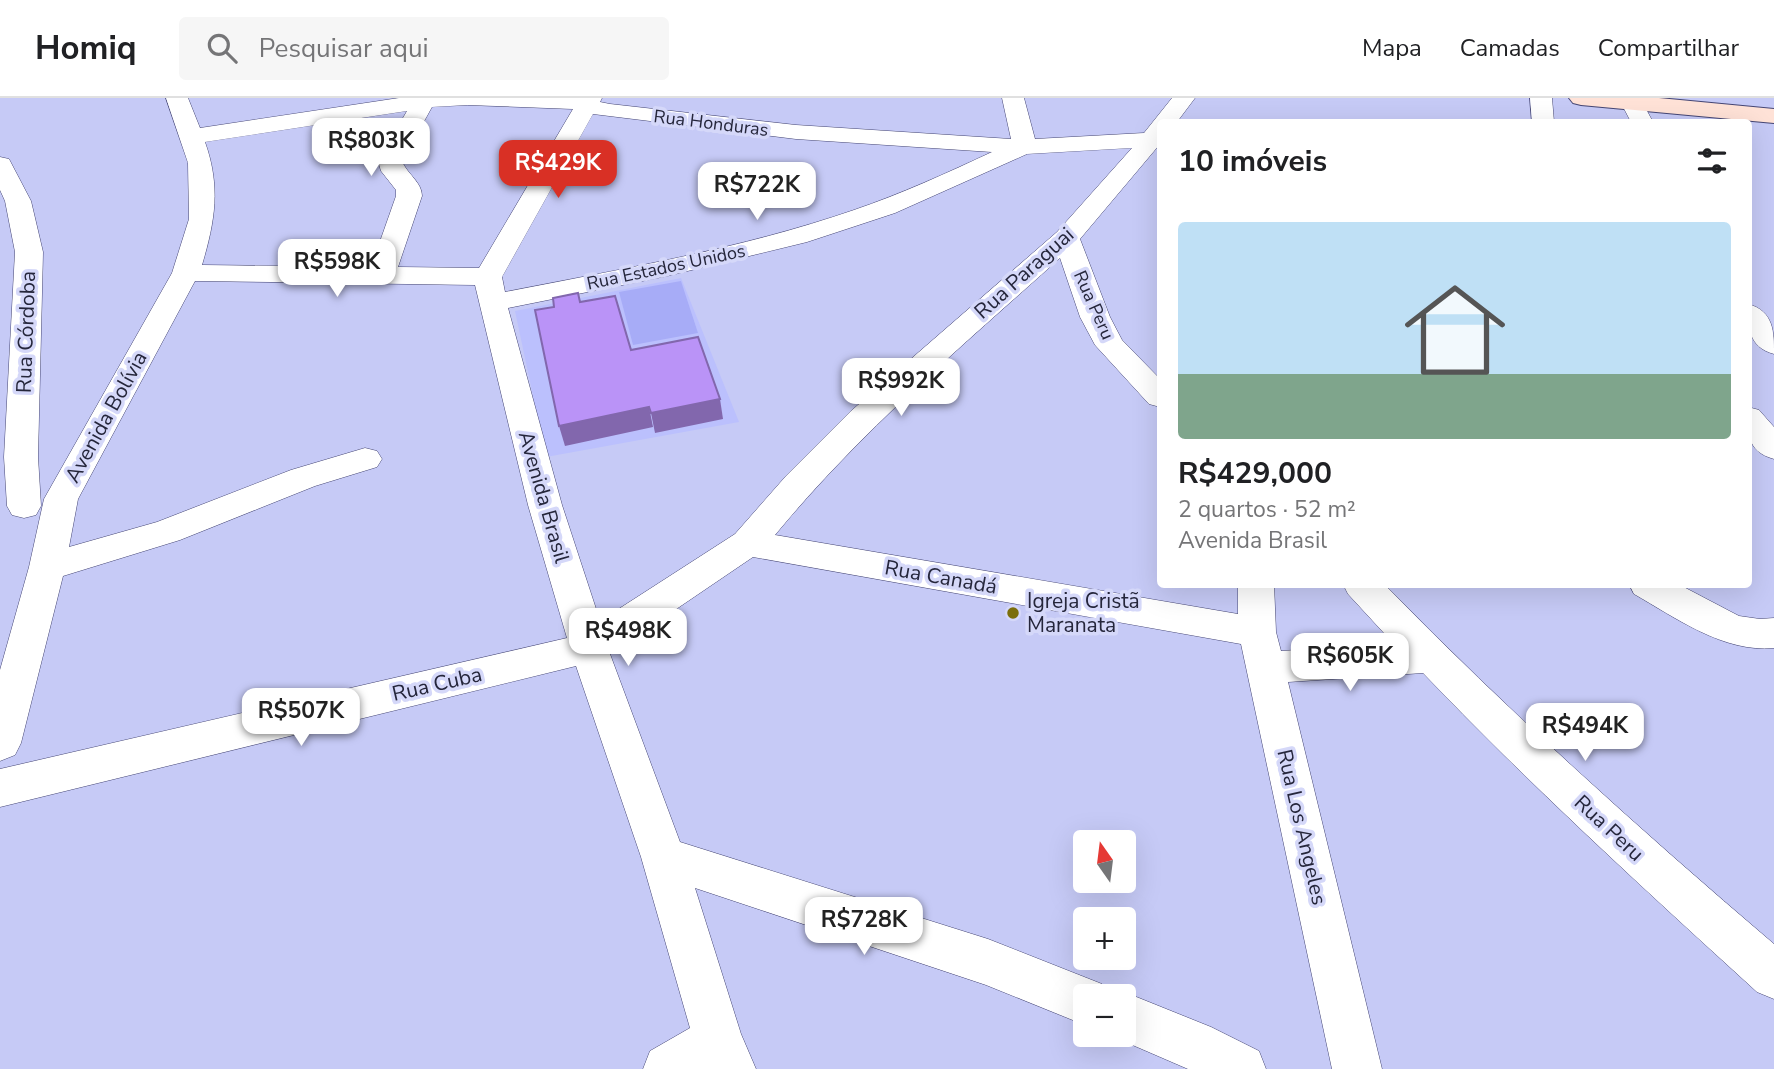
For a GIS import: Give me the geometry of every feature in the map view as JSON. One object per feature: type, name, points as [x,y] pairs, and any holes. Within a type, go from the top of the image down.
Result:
[{"type":"main road","points":[[1581,98],[1637,113],[1774,116]]},
{"type":"street","name":"Avenida Bolívia","points":[[0,743],[47,567],[61,499],[186,274],[202,219],[200,163],[177,98]]},
{"type":"street","name":"Rua Honduras","points":[[191,137],[424,101],[468,98],[588,101],[610,111],[783,131],[1025,147],[1154,144]]},
{"type":"street","points":[[1013,98],[1025,147]]},
{"type":"street","name":"Rua Paraguai","points":[[1170,119],[1184,98]]},
{"type":"street","points":[[1541,98],[1544,119]]},
{"type":"street","points":[[382,274],[409,196],[409,189],[393,171],[390,161],[424,101]]},
{"type":"street","points":[[490,290],[588,101]]},
{"type":"street","name":"Rua Paraguai","points":[[589,648],[748,543],[798,484],[862,418],[1066,238],[1154,144]]},
{"type":"street","name":"Rua Estados Unidos","points":[[186,274],[382,274],[490,290],[712,260],[842,223],[926,192],[1025,147]]},
{"type":"street","name":"Rua Córdoba","points":[[0,164],[18,201],[29,252],[21,457],[12,510]]},
{"type":"street","name":"Rua Peru","points":[[1066,238],[1095,317],[1111,345],[1147,377],[1157,392]]},
{"type":"street","points":[[0,261],[29,252]]},
{"type":"street","name":"Avenida Brasil","points":[[490,290],[545,505],[589,648],[663,857],[724,1054]]},
{"type":"street","points":[[1752,318],[1774,345]]},
{"type":"street","points":[[1752,415],[1774,416]]},
{"type":"street","points":[[1752,420],[1774,448]]},
{"type":"street","points":[[47,567],[168,531],[303,478],[365,459]]},
{"type":"street","points":[[12,510],[61,499]]},
{"type":"street","name":"Rua Canadá","points":[[748,543],[1262,650],[1430,657]]},
{"type":"street","name":"Rua Los Angeles","points":[[1256,588],[1262,650],[1357,1069]]},
{"type":"street","name":"Rua Peru","points":[[1365,588],[1430,657],[1610,831],[1774,975]]},
{"type":"street","points":[[1655,588],[1732,629],[1753,635],[1774,633]]},
{"type":"street","name":"Rua Cuba","points":[[0,788],[589,648]]},
{"type":"street","points":[[663,857],[988,962],[1073,996]]},
{"type":"street","points":[[1136,1022],[1193,1045],[1241,1069]]},
{"type":"street","points":[[668,1069],[724,1054]]},
{"type":"shaded area","points":[[681,278],[739,422],[546,457],[515,311]]},
{"type":"shaded area","points":[[681,281],[698,333],[633,345],[619,292]]},
{"type":"building","points":[[578,293],[580,302],[615,296],[631,350],[698,337],[720,399],[651,413],[649,407],[559,426],[535,310],[554,307],[553,298]]},
{"type":"place","name":"Igreja Cristã Maranata","points":[[1013,613]]}]
